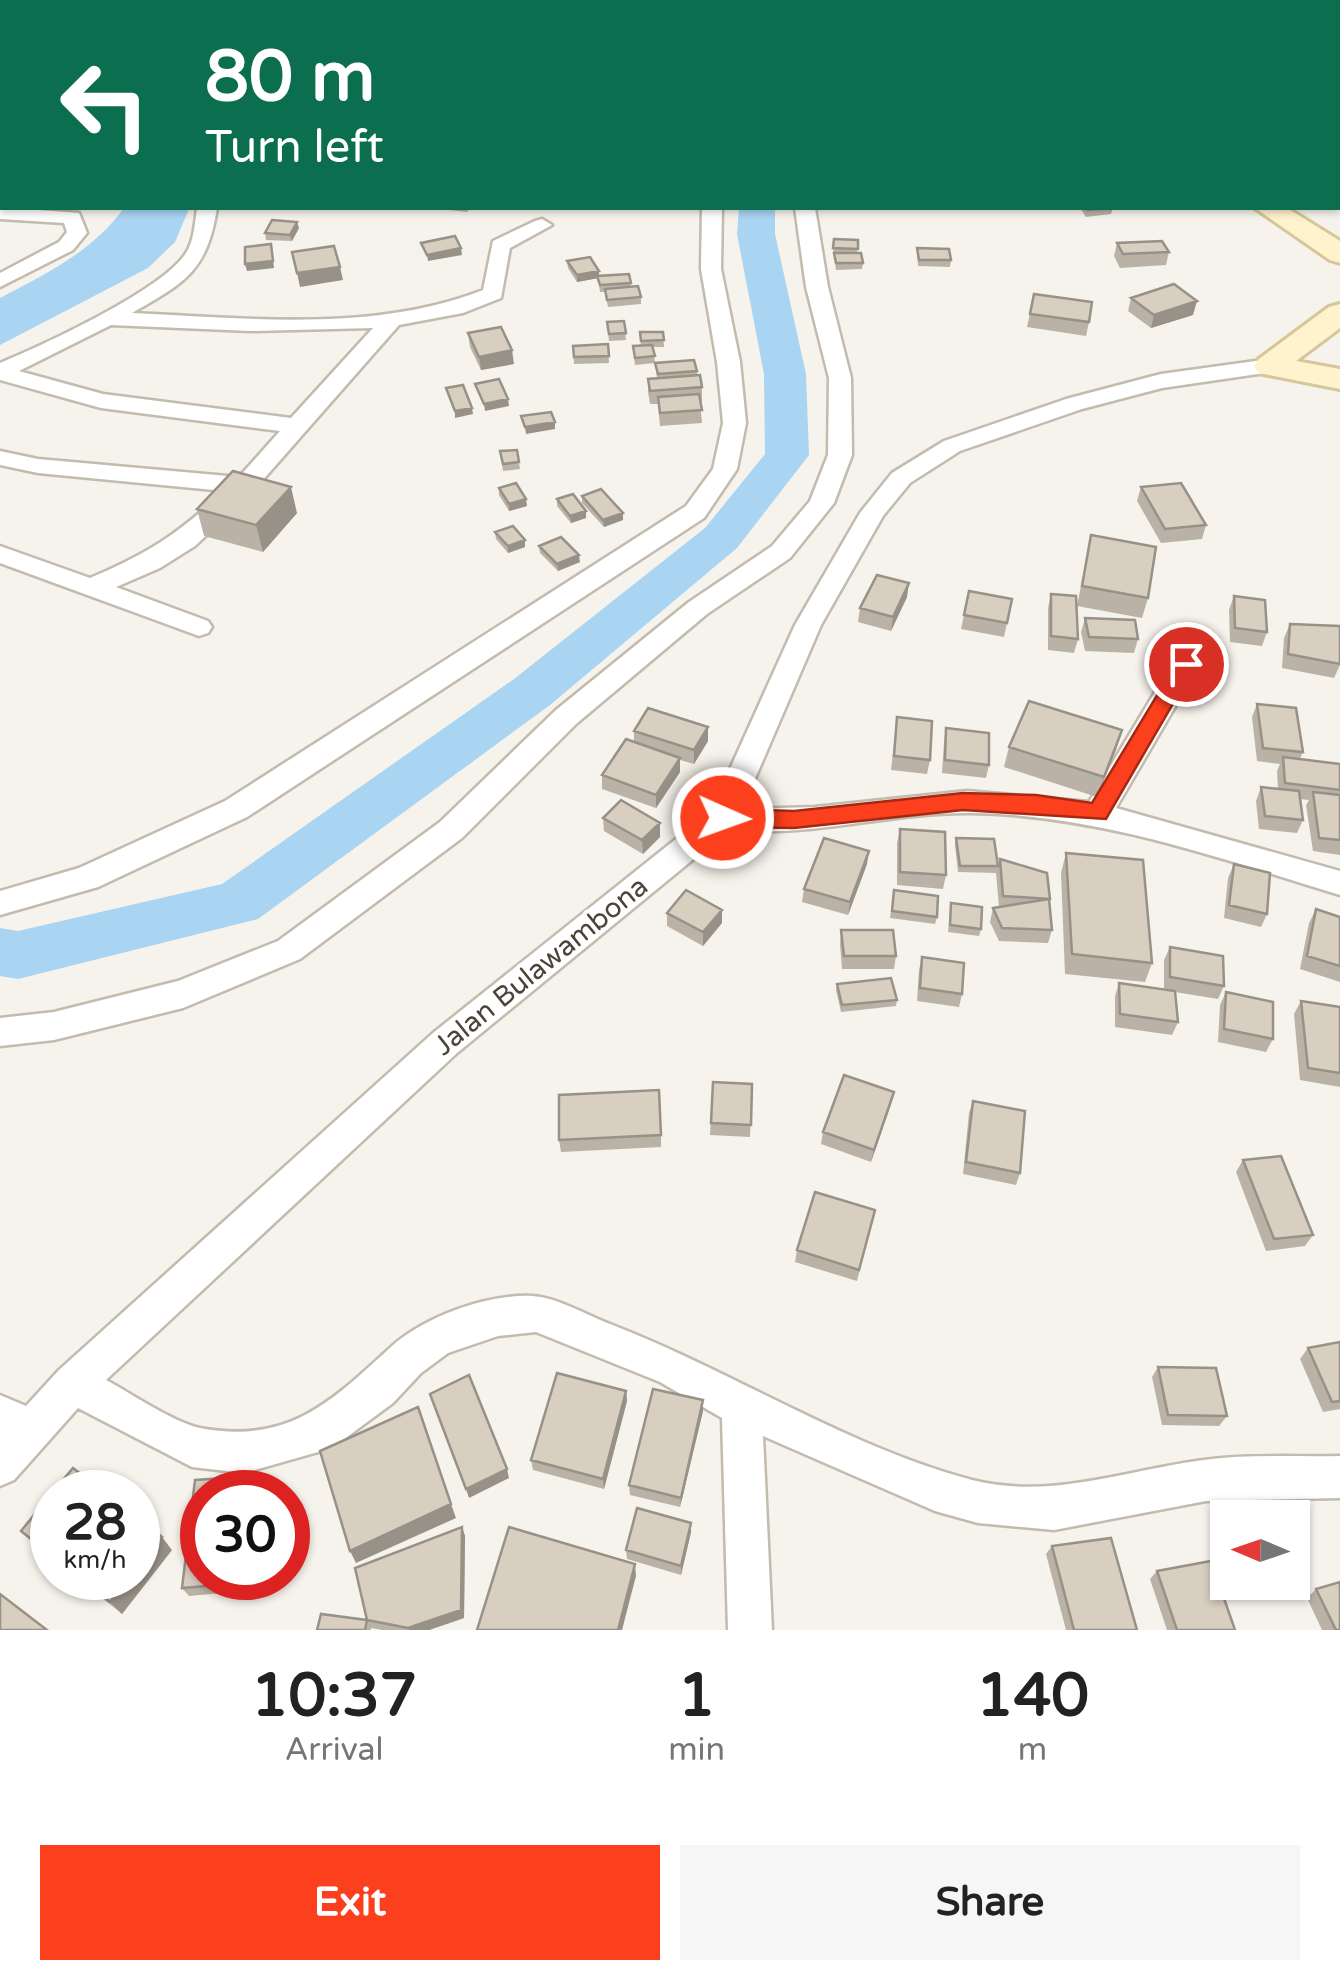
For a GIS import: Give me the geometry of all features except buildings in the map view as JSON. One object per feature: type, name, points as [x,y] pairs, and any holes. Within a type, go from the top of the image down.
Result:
[{"type":"main road","points":[[1273,210],[1332,243]]},
{"type":"main road","name":"Jalan Bulawambona","points":[[1270,366],[1340,313]]},
{"type":"main road","points":[[1270,366],[1340,379]]},
{"type":"street","points":[[0,372],[106,318],[184,270],[196,256],[208,210]]},
{"type":"street","points":[[0,903],[86,878],[236,809],[696,512],[731,455],[729,378],[709,253],[712,210]]},
{"type":"street","points":[[0,1032],[54,1026],[183,994],[289,950],[451,830],[566,717],[698,608],[781,552],[822,503],[840,455],[840,378],[817,287],[805,210]]},
{"type":"street","points":[[0,213],[72,217],[77,232],[66,246],[0,281]]},
{"type":"street","points":[[106,318],[242,324],[390,322],[493,293],[500,245],[542,225]]},
{"type":"street","points":[[92,587],[151,562],[186,540],[245,485],[390,322]]},
{"type":"street","name":"Jalan Bulawambona","points":[[0,1466],[16,1422],[73,1384],[445,1043],[723,818],[808,625],[872,513],[901,478],[952,446],[1074,404],[1162,381],[1270,366]]},
{"type":"street","points":[[0,372],[101,401],[296,426]]},
{"type":"street","points":[[0,458],[38,466],[245,485]]},
{"type":"street","points":[[0,554],[199,626]]},
{"type":"street","points":[[1098,813],[1186,664]]},
{"type":"street","points":[[723,818],[794,820],[963,802],[1036,804],[1098,813],[1340,883]]},
{"type":"street","points":[[73,1384],[192,1447],[244,1453],[318,1434],[379,1389],[407,1359],[436,1338],[498,1318],[536,1314],[674,1368],[742,1408],[935,1490],[978,1502],[1054,1509],[1206,1480],[1340,1478]]},
{"type":"street","points":[[742,1408],[750,1630]]},
{"type":"water","points":[[122,210],[189,210],[175,242],[148,268],[0,345],[0,298],[83,249]]},
{"type":"waterway","points":[[0,952],[18,955],[238,903],[532,692],[721,538],[787,455],[785,374],[756,234],[757,210]]},
{"type":"route","points":[[723,818],[794,820],[963,802],[1036,804],[1098,813],[1186,664]]}]
